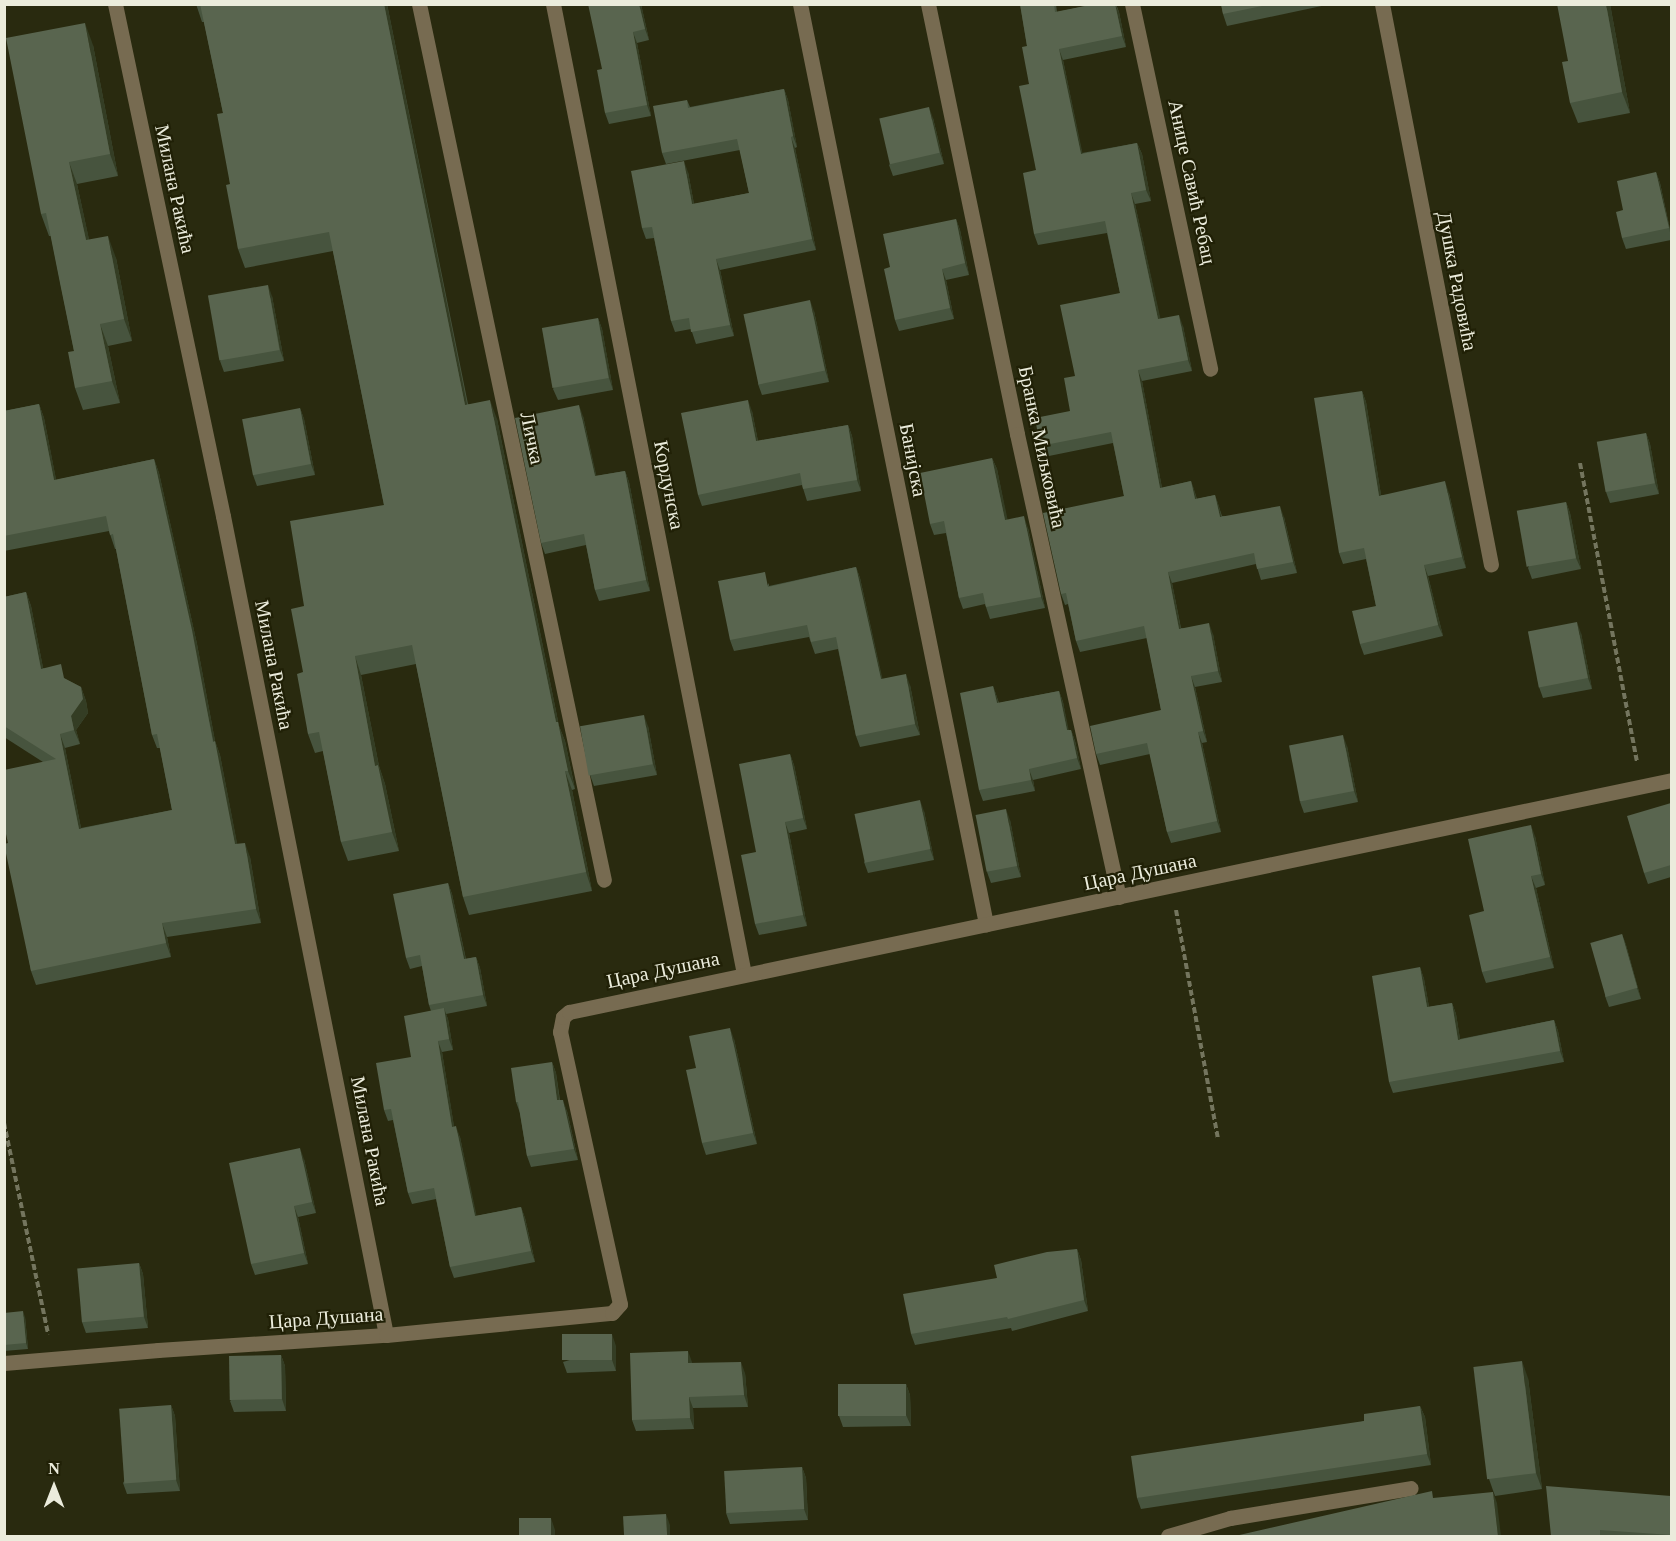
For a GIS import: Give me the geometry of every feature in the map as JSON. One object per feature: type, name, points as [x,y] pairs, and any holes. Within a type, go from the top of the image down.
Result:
[{"type":"street","name":"Милана Ракића","points":[[115,4],[234,571],[386,1335]]},
{"type":"street","name":"Личка","points":[[419,4],[604,880]]},
{"type":"street","name":"Кордунска","points":[[553,4],[744,974]]},
{"type":"street","name":"Банијска","points":[[800,4],[986,924]]},
{"type":"street","name":"Бранка Миљковића","points":[[928,4],[1017,434],[1119,897]]},
{"type":"street","name":"Анице Савић Ребац","points":[[1132,4],[1210,369]]},
{"type":"street","name":"Душка Радовића","points":[[1382,4],[1491,565]]},
{"type":"street","name":"Цара Душана","points":[[4,1363],[386,1335],[604,1315],[618,1309],[620,1304],[560,1032],[563,1017],[568,1012],[1671,780]]},
{"type":"street","points":[[1168,1536],[1230,1518],[1411,1488]]},
{"type":"path","points":[[1580,463],[1642,786]]},
{"type":"path","points":[[1172,886],[1218,1139]]},
{"type":"path","points":[[4,1123],[53,1359]]},
{"type":"building","points":[[200,4],[384,4],[465,405],[490,400],[568,771],[565,771],[586,872],[463,897],[412,645],[355,656],[375,766],[378,765],[392,832],[341,842],[319,732],[308,734],[297,674],[303,672],[291,609],[304,606],[290,521],[384,505],[329,232],[238,249],[226,185],[230,184],[217,114],[223,113]]},
{"type":"building","points":[[588,4],[639,4],[645,29],[633,32],[647,105],[605,113],[597,70],[602,69]]},
{"type":"building","points":[[1020,4],[1054,4],[1055,12],[1095,4],[1115,4],[1122,36],[1059,49],[1081,154],[1137,143],[1146,190],[1131,193],[1158,319],[1179,315],[1188,360],[1138,370],[1160,488],[1191,481],[1195,499],[1215,495],[1220,517],[1280,506],[1293,562],[1257,569],[1254,553],[1168,572],[1179,629],[1209,623],[1218,671],[1191,676],[1203,731],[1198,732],[1217,821],[1167,832],[1147,743],[1096,754],[1090,726],[1161,710],[1144,626],[1076,641],[1066,593],[1061,594],[1043,513],[1124,496],[1111,432],[1040,446],[1035,418],[1070,411],[1064,378],[1075,376],[1060,305],[1120,293],[1105,221],[1034,234],[1023,173],[1036,170],[1019,86],[1029,84],[1022,47],[1027,46]]},
{"type":"building","points":[[1221,4],[1272,4],[1223,14]]},
{"type":"building","points":[[1557,4],[1606,4],[1622,92],[1570,103],[1562,62],[1568,61]]},
{"type":"building","points":[[85,23],[110,154],[69,162],[86,240],[108,236],[124,319],[100,324],[112,381],[75,388],[68,352],[74,351],[46,213],[41,214],[6,38]]},
{"type":"building","points":[[784,89],[793,136],[791,137],[812,239],[716,259],[730,325],[691,332],[689,318],[671,321],[652,227],[642,228],[631,171],[684,161],[692,204],[749,193],[737,139],[662,153],[653,106],[687,100],[688,108]]},
{"type":"building","points":[[929,107],[940,153],[890,164],[879,118]]},
{"type":"building","points":[[1656,172],[1669,228],[1622,238],[1616,212],[1623,210],[1617,181]]},
{"type":"building","points":[[956,219],[965,263],[942,269],[950,308],[895,320],[884,269],[890,267],[883,234]]},
{"type":"building","points":[[268,285],[279,350],[219,361],[208,296]]},
{"type":"building","points":[[810,300],[825,370],[758,385],[743,314]]},
{"type":"building","points":[[598,318],[609,378],[552,388],[542,328]]},
{"type":"building","points":[[1362,391],[1379,496],[1445,481],[1462,557],[1424,565],[1438,625],[1360,644],[1352,611],[1376,606],[1364,548],[1339,553],[1314,398]]},
{"type":"building","points":[[748,400],[756,441],[848,425],[857,480],[803,489],[800,473],[698,495],[681,413]]},
{"type":"building","points":[[39,404],[54,480],[154,459],[192,630],[235,844],[245,843],[256,909],[162,923],[166,943],[31,971],[4,844],[8,843],[4,825],[4,770],[56,759],[4,726],[4,597],[26,592],[41,669],[61,664],[64,678],[81,687],[83,699],[71,716],[74,730],[60,734],[79,829],[172,810],[157,734],[152,735],[113,534],[110,535],[106,516],[4,536],[4,411]]},
{"type":"building","points":[[579,405],[595,476],[625,471],[646,580],[595,590],[584,534],[541,543],[515,418]]},
{"type":"building","points":[[300,408],[311,464],[253,475],[242,419]]},
{"type":"building","points":[[1646,433],[1655,483],[1606,492],[1597,442]]},
{"type":"building","points":[[992,458],[1005,520],[1024,516],[1041,597],[986,607],[983,593],[959,598],[944,521],[930,524],[920,473]]},
{"type":"building","points":[[1566,502],[1576,558],[1527,567],[1517,511]]},
{"type":"building","points":[[856,567],[881,679],[906,674],[915,724],[856,736],[836,637],[811,642],[807,625],[730,640],[718,581],[765,572],[768,587]]},
{"type":"building","points":[[1577,622],[1588,678],[1539,687],[1528,632]]},
{"type":"building","points":[[993,686],[997,703],[1059,691],[1067,730],[1071,730],[1077,758],[1029,769],[1031,780],[979,790],[960,693]]},
{"type":"building","points":[[644,715],[653,764],[589,776],[580,726]]},
{"type":"building","points":[[1343,735],[1354,791],[1300,801],[1289,745]]},
{"type":"building","points":[[790,754],[803,818],[785,822],[803,915],[755,924],[741,855],[756,852],[739,764]]},
{"type":"building","points":[[920,800],[930,849],[865,863],[854,814]]},
{"type":"building","points":[[1671,803],[1671,865],[1644,873],[1627,816]]},
{"type":"building","points":[[1006,809],[1017,866],[987,872],[976,815]]},
{"type":"building","points":[[1531,825],[1541,874],[1531,876],[1550,957],[1482,972],[1469,915],[1484,911],[1468,839]]},
{"type":"building","points":[[448,883],[464,959],[476,957],[483,995],[429,1005],[420,955],[406,958],[393,894]]},
{"type":"building","points":[[1622,934],[1637,988],[1606,997],[1590,943]]},
{"type":"building","points":[[1420,967],[1427,1007],[1452,1003],[1458,1040],[1554,1020],[1560,1051],[1389,1082],[1372,976]]},
{"type":"building","points":[[444,1008],[449,1039],[438,1041],[452,1127],[456,1126],[475,1216],[521,1207],[531,1251],[450,1267],[434,1188],[408,1193],[391,1109],[384,1110],[376,1063],[411,1057],[404,1016]]},
{"type":"building","points":[[730,1028],[753,1133],[702,1143],[686,1070],[696,1068],[689,1036]]},
{"type":"building","points":[[552,1062],[557,1100],[563,1100],[574,1149],[527,1156],[511,1068]]},
{"type":"building","points":[[300,1148],[312,1202],[294,1206],[304,1253],[251,1264],[229,1163]]},
{"type":"building","points":[[1077,1249],[1084,1300],[1008,1319],[1007,1317],[911,1334],[903,1294],[997,1278],[994,1265],[1047,1252]]},
{"type":"building","points":[[139,1263],[144,1317],[82,1322],[77,1268]]},
{"type":"building","points":[[23,1311],[26,1343],[4,1345],[4,1313]]},
{"type":"building","points":[[562,1334],[612,1334],[612,1360],[562,1360]]},
{"type":"building","points":[[688,1351],[688,1363],[741,1362],[744,1395],[689,1397],[690,1418],[632,1420],[630,1353]]},
{"type":"building","points":[[281,1355],[282,1399],[230,1400],[229,1356]]},
{"type":"building","points":[[1522,1361],[1536,1473],[1487,1479],[1473,1367]]},
{"type":"building","points":[[838,1384],[906,1384],[906,1416],[838,1416]]},
{"type":"building","points":[[171,1405],[176,1480],[124,1483],[119,1409]]},
{"type":"building","points":[[1420,1406],[1427,1454],[1137,1498],[1131,1456],[1364,1421],[1364,1414]]},
{"type":"building","points":[[802,1467],[804,1509],[726,1513],[724,1471]]},
{"type":"building","points":[[1546,1486],[1671,1496],[1671,1535],[1600,1530],[1600,1536],[1551,1536]]},
{"type":"building","points":[[1432,1491],[1433,1498],[1493,1492],[1498,1536],[1235,1536]]},
{"type":"building","points":[[666,1514],[667,1536],[624,1536],[623,1516]]},
{"type":"building","points":[[519,1518],[551,1518],[551,1536],[519,1536]]}]
